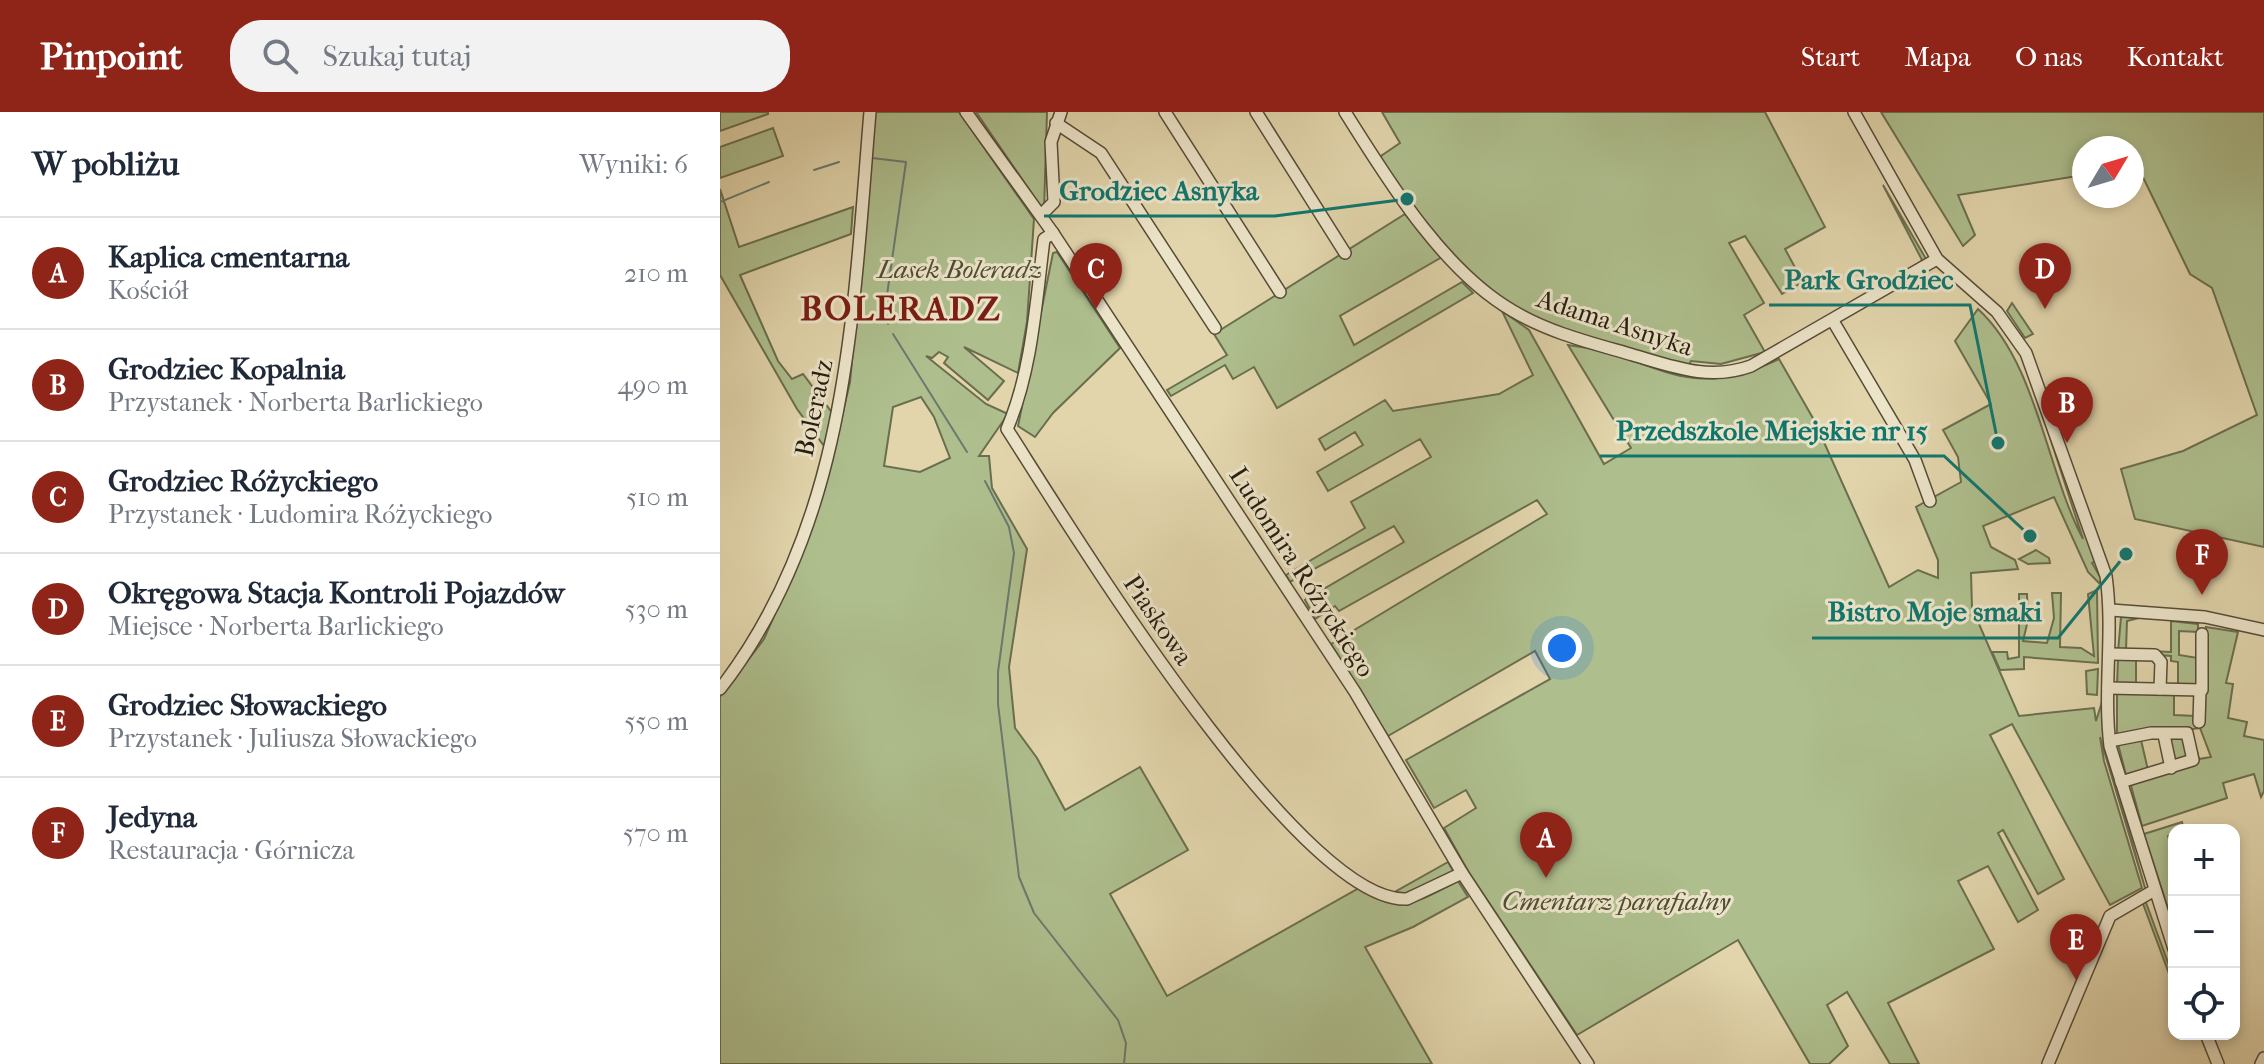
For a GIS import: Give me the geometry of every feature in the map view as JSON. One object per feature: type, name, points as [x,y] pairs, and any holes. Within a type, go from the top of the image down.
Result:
[{"type":"street","name":"Boleradz","points":[[720,689],[746,655],[772,611],[820,485],[844,389],[870,112]]},
{"type":"street","name":"Ludomira Różyckiego","points":[[966,112],[1041,215],[1355,692],[1462,873],[1588,1064]]},
{"type":"street","points":[[1165,112],[1280,292]]},
{"type":"street","points":[[1256,112],[1345,253]]},
{"type":"street","name":"Adama Asnyka","points":[[1345,112],[1402,199],[1467,274],[1501,303],[1545,328],[1687,371],[1730,374],[1751,366],[1937,259]]},
{"type":"street","points":[[1854,112],[1937,259],[1997,312],[2026,353],[2106,576],[2111,610],[2108,688],[2110,741],[2168,932]]},
{"type":"street","points":[[1041,215],[1054,202],[1051,142],[1058,117],[1101,153],[1215,328]]},
{"type":"street","name":"Piaskowa","points":[[1053,233],[1044,239],[1032,331],[1017,407],[1007,429],[1175,685],[1274,806],[1311,846],[1350,875],[1398,900],[1407,899],[1462,873]]},
{"type":"street","points":[[1833,321],[1915,460],[1930,501]]},
{"type":"street","points":[[2111,610],[2205,617],[2264,630]]},
{"type":"street","points":[[2199,722],[2202,634]]},
{"type":"street","points":[[2111,654],[2155,655],[2161,662],[2160,689]]},
{"type":"street","points":[[2108,688],[2200,689]]},
{"type":"street","points":[[2110,741],[2151,733],[2187,733],[2193,760],[2121,782]]},
{"type":"street","points":[[2164,735],[2171,768]]},
{"type":"street","points":[[2048,1064],[2110,916],[2153,891]]},
{"type":"street","points":[[2208,1040],[2218,1064]]},
{"type":"street","points":[[2261,1064],[2264,1058]]},
{"type":"green space","points":[[720,112],[768,112],[768,114],[720,131]]},
{"type":"green space","points":[[875,112],[959,112],[1034,219],[1027,322],[1018,373],[964,347],[1004,381],[988,400],[944,363],[948,357],[939,352],[932,358],[926,356],[986,404],[1008,414],[979,456],[989,456],[992,488],[1027,549],[1009,667],[1015,728],[1037,758],[1065,810],[1140,767],[1188,850],[1110,894],[1167,996],[1361,887],[1388,901],[1400,903],[1420,900],[1458,881],[1468,897],[1413,927],[1365,947],[1432,1064],[720,1064],[720,697],[764,639],[799,559],[829,471],[850,382]],"holes":[[[921,397],[934,417],[950,458],[920,472],[884,466],[893,407]]]},
{"type":"green space","name":"Lasek Boleradz","points":[[976,112],[1047,112],[1044,211]]},
{"type":"green space","points":[[1382,112],[1765,112],[1825,227],[1785,249],[1803,282],[1782,294],[1745,236],[1729,243],[1764,303],[1744,315],[1765,352],[1721,364],[1691,361],[1687,367],[1563,331],[1519,310],[1495,293],[1432,230],[1378,158],[1400,143]]},
{"type":"green space","points":[[1881,112],[2264,112],[2264,547],[2135,519],[2121,469],[2183,451],[2257,415],[2212,288],[2190,274],[2144,179],[2144,136],[2072,136],[2072,177],[1958,195],[1975,235],[1963,246]]},
{"type":"green space","points":[[773,128],[783,156],[720,178],[720,147]]},
{"type":"green space","points":[[1883,185],[1926,259],[1918,266],[1922,260]]},
{"type":"green space","points":[[720,189],[739,247],[853,207],[851,234],[740,275],[778,361],[792,379],[803,374],[833,414],[824,446],[797,409],[720,275]]},
{"type":"green space","points":[[1405,214],[1442,257],[1340,316],[1354,345],[1462,282],[1473,293],[1277,408],[1254,367],[1233,379],[1225,365],[1171,396],[1167,390],[1227,355],[1214,334]]},
{"type":"green space","points":[[1057,252],[1120,348],[1053,413],[1035,437],[1018,426],[1053,253]]},
{"type":"green space","points":[[2012,303],[2033,334],[2025,338],[2007,311]]},
{"type":"green space","name":"Cmentarz parafialny","points":[[1978,309],[1998,332],[2014,358],[2083,539],[2040,407],[2096,561],[2092,563],[2102,580],[2099,583],[2088,572],[2054,497],[1983,526],[1991,547],[2015,560],[2018,569],[1971,573],[1972,608],[2019,716],[2094,708],[2096,721],[2102,702],[2107,754],[2145,888],[2100,737],[2104,761],[2142,888],[2110,905],[2012,724],[1990,735],[2064,879],[2038,894],[2003,830],[1998,833],[2038,910],[2018,922],[1988,866],[1958,881],[1994,949],[1888,1003],[1919,1064],[1890,1064],[1847,992],[1827,1005],[1848,1046],[1829,1064],[1810,1064],[1738,940],[1577,1035],[1468,871],[1444,828],[1476,808],[1466,790],[1434,808],[1406,760],[1550,679],[1535,651],[1388,736],[1331,644],[1547,514],[1537,500],[1339,611],[1335,606],[1315,619],[1305,600],[1404,542],[1394,526],[1290,582],[1286,575],[1365,528],[1351,502],[1431,457],[1420,439],[1328,491],[1317,472],[1363,445],[1355,432],[1325,450],[1319,439],[1385,400],[1393,411],[1499,394],[1533,375],[1502,311],[1529,330],[1604,464],[1631,448],[1568,345],[1599,350],[1693,378],[1717,378],[1745,372],[1779,359],[1814,420],[1889,587],[1918,570],[1938,578],[1938,560],[1916,507],[1961,482],[1958,457],[1943,430],[1991,404],[1955,341]]},
{"type":"green space","points":[[2036,550],[2049,558],[2050,563],[2028,564],[2019,559]]},
{"type":"green space","points":[[2097,590],[2098,663],[2024,657],[2024,669],[2000,670],[1992,652],[2007,652],[2008,659],[2019,657],[2019,594],[2027,594],[2028,620],[2023,641],[2047,643],[2054,618],[2052,593],[2061,593],[2060,647],[2081,648],[2094,656],[2088,594]]},
{"type":"green space","points":[[2121,617],[2139,618],[2127,621],[2126,650],[2171,652],[2171,621],[2198,624],[2198,632],[2179,631],[2179,655],[2198,658],[2197,685],[2178,687],[2178,662],[2171,661],[2171,656],[2118,652]]},
{"type":"green space","points":[[2206,627],[2238,632],[2226,683],[2233,684],[2228,718],[2247,722],[2244,736],[2264,740],[2264,791],[2261,797],[2254,774],[2223,783],[2227,798],[2142,826],[2130,782],[2195,762],[2191,732],[2199,759],[2211,757],[2200,728],[2117,738],[2117,692],[2174,694],[2174,715],[2196,716],[2203,706]]},
{"type":"green space","points":[[2118,659],[2136,660],[2136,686],[2117,685]]},
{"type":"green space","points":[[2098,669],[2097,695],[2087,694],[2086,671]]},
{"type":"green space","points":[[2186,735],[2192,759],[2173,765],[2168,737]]},
{"type":"green space","points":[[2141,740],[2148,770],[2126,775],[2118,744]]},
{"type":"green space","points":[[2168,826],[2168,908],[2144,834]]},
{"type":"green space","points":[[1448,862],[1454,872],[1451,875],[1401,895],[1393,893]]},
{"type":"green space","points":[[2145,900],[2168,963],[2168,971],[2142,901]]},
{"type":"waterway","points":[[872,158],[906,162],[885,309],[888,324]]},
{"type":"waterway","points":[[814,170],[839,162]]},
{"type":"waterway","points":[[720,202],[769,182]]},
{"type":"waterway","points":[[893,334],[967,452]]},
{"type":"waterway","points":[[985,481],[1009,527],[1014,553],[998,672],[998,704],[1019,877],[1034,913],[1118,1020],[1126,1043],[1124,1064]]},
{"type":"place","name":"Grodziec Asnyka","points":[[1407,199]]},
{"type":"place","name":"Grodziec Różyckiego","points":[[1096,309]]},
{"type":"place","name":"Okręgowa Stacja Kontroli Pojazdów","points":[[2045,309]]},
{"type":"place","name":"Park Grodziec","points":[[1998,443]]},
{"type":"place","name":"Grodziec Kopalnia","points":[[2067,443]]},
{"type":"place","name":"Przedszkole Miejskie nr 15","points":[[2030,536]]},
{"type":"place","name":"Bistro Moje smaki","points":[[2126,554]]},
{"type":"place","name":"Jedyna","points":[[2202,595]]},
{"type":"place","name":"Kaplica cmentarna","points":[[1546,878]]},
{"type":"place","name":"Grodziec Słowackiego","points":[[2076,980]]},
{"type":"district","name":"BOLERADZ","points":[[901,309]]}]
